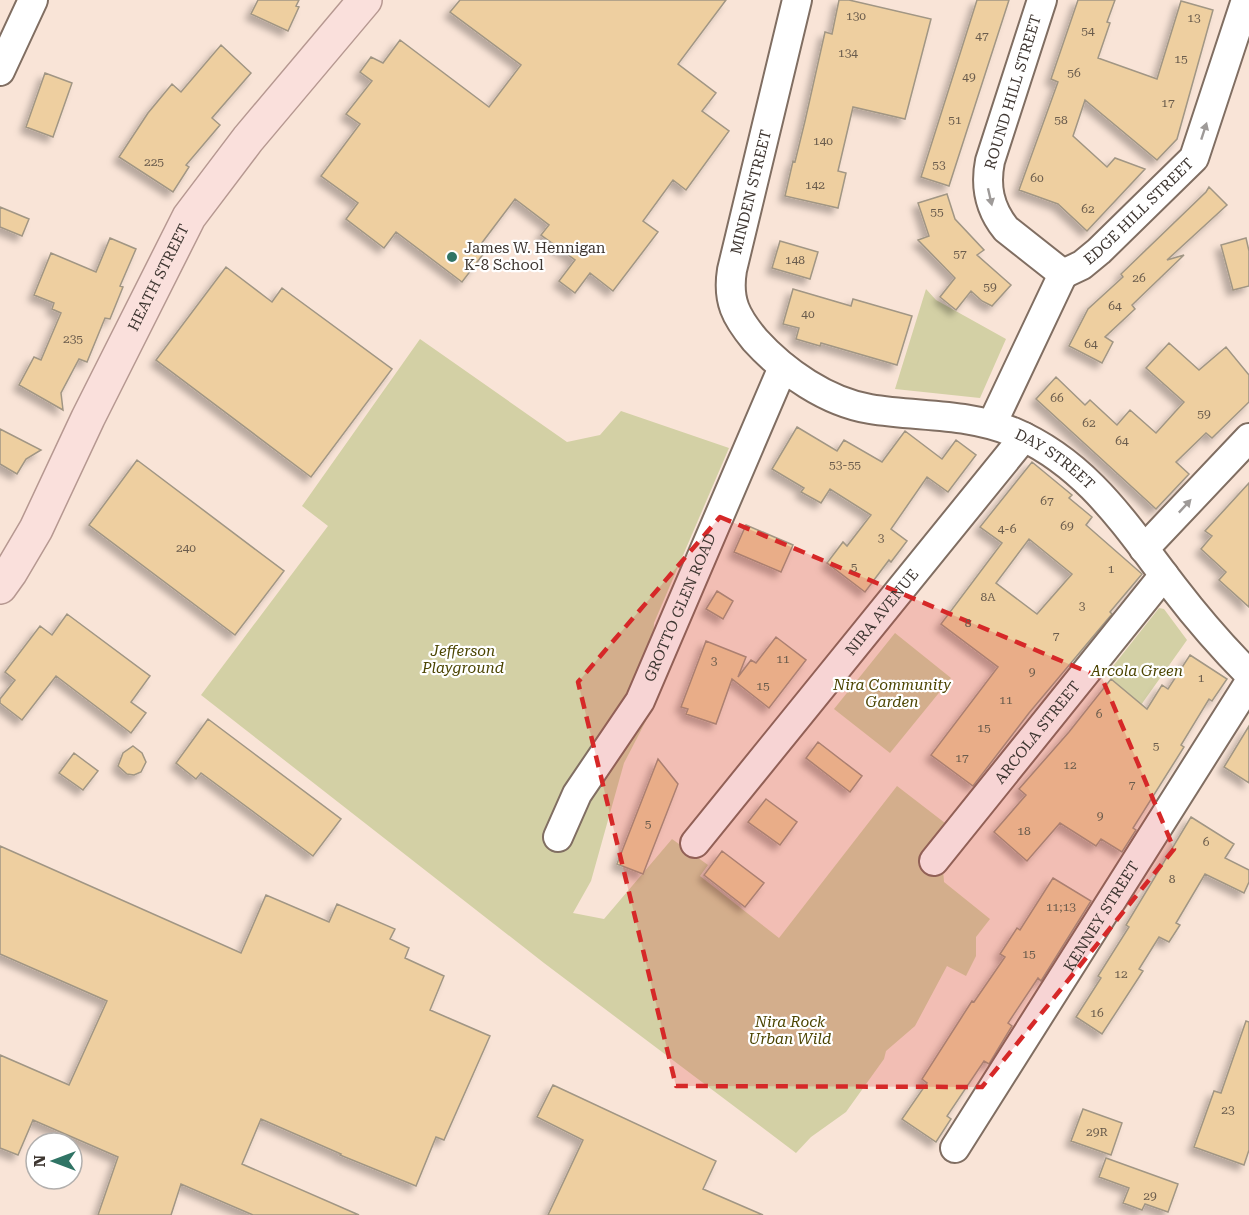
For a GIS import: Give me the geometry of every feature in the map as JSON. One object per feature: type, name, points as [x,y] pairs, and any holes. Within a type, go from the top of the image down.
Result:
[{"type":"main road","name":"HEATH STREET","points":[[3,575],[36,529],[88,418],[189,217],[248,139],[365,0]]},
{"type":"street","points":[[0,71],[33,0]]},
{"type":"street","name":"MINDEN STREET","points":[[783,367],[762,347],[741,321],[731,302],[730,282],[797,0]]},
{"type":"street","name":"ROUND HILL STREET","points":[[1041,0],[990,161],[987,182],[990,202],[1006,229],[1063,274]]},
{"type":"street","name":"EDGE HILL STREET","points":[[1063,274],[1082,265],[1099,252],[1194,158],[1246,0]]},
{"type":"street","points":[[992,424],[1063,274]]},
{"type":"street","name":"DAY STREET","points":[[783,367],[833,397],[860,407],[957,417],[992,424],[1051,451],[1080,473],[1115,510],[1198,619],[1249,674]]},
{"type":"street","name":"GROTTO GLEN ROAD","points":[[558,837],[577,794],[640,701],[783,367]]},
{"type":"street","name":"NIRA AVENUE","points":[[695,843],[1024,437]]},
{"type":"street","points":[[1144,549],[1249,438]]},
{"type":"street","name":"ARCOLA STREET","points":[[934,861],[1164,575]]},
{"type":"street","name":"KENNEY STREET","points":[[955,1148],[1249,683]]},
{"type":"highlighted area","points":[[720,517],[1102,678],[1174,849],[982,1087],[676,1086],[578,682]]},
{"type":"green space","points":[[926,289],[936,300],[1006,339],[980,398],[895,389]]},
{"type":"green space","name":"Jefferson Playground","points":[[420,339],[567,442],[600,435],[621,411],[729,448],[654,623],[649,715],[624,763],[591,881],[573,913],[604,919],[672,839],[708,865],[700,876],[779,938],[897,786],[945,823],[922,852],[943,869],[944,882],[990,919],[976,937],[976,956],[966,976],[947,966],[915,1026],[886,1051],[884,1059],[846,1112],[811,1137],[796,1153],[544,963],[201,695],[328,526],[302,506]]},
{"type":"green space","name":"Arcola Green","points":[[1159,608],[1164,609],[1187,640],[1141,705],[1106,675]]},
{"type":"green space","name":"Nira Community Garden","points":[[895,633],[951,678],[890,753],[834,709]]},
{"type":"building","points":[[258,0],[299,0],[296,6],[299,7],[288,31],[251,14]]},
{"type":"building","points":[[460,0],[726,0],[678,64],[716,93],[702,111],[729,131],[686,190],[673,180],[643,221],[658,232],[613,291],[590,273],[575,293],[559,281],[575,260],[541,235],[549,225],[515,199],[478,248],[484,253],[462,282],[396,232],[384,248],[346,219],[358,203],[321,176],[360,124],[346,114],[372,81],[360,72],[371,57],[383,63],[400,40],[489,107],[521,65],[450,12]]},
{"type":"building","points":[[839,0],[849,0],[931,19],[905,119],[853,107],[838,171],[846,173],[838,208],[785,196],[825,32],[832,34]]},
{"type":"building","points":[[977,0],[1009,0],[949,186],[921,177]]},
{"type":"building","points":[[1078,0],[1115,0],[1098,58],[1157,79],[1181,1],[1213,10],[1177,139],[1157,160],[1085,100],[1073,136],[1107,167],[1115,158],[1145,169],[1087,231],[1058,204],[1019,190],[1058,82],[1051,79]]},
{"type":"building","points":[[221,45],[251,73],[212,118],[220,125],[186,165],[189,167],[173,192],[119,157],[148,113],[172,84],[181,92]]},
{"type":"building","points":[[45,73],[72,83],[53,137],[26,127]]},
{"type":"building","points":[[1209,187],[1227,205],[1167,260],[1184,255],[1132,305],[1135,309],[1105,337],[1113,342],[1102,363],[1069,346],[1088,309],[1123,277],[1121,274]]},
{"type":"building","points":[[947,194],[955,219],[984,250],[977,255],[1011,285],[992,306],[971,291],[956,310],[940,297],[955,278],[918,240],[929,236],[918,203]]},
{"type":"building","points":[[0,207],[29,219],[22,236],[0,227]]},
{"type":"building","points":[[110,238],[136,249],[120,286],[123,287],[110,319],[105,318],[87,362],[79,359],[61,393],[63,410],[19,385],[34,357],[41,360],[61,313],[52,309],[54,303],[34,295],[51,253],[96,272]]},
{"type":"building","points":[[1246,238],[1249,251],[1249,286],[1233,290],[1221,245]]},
{"type":"building","points":[[780,241],[818,252],[810,279],[772,268]]},
{"type":"building","points":[[226,267],[272,302],[282,288],[392,369],[311,477],[156,360]]},
{"type":"building","points":[[793,289],[851,306],[853,299],[912,316],[897,365],[821,343],[820,346],[796,339],[799,328],[783,324]]},
{"type":"building","points":[[1169,343],[1199,370],[1226,347],[1249,375],[1249,402],[1212,438],[1206,433],[1176,462],[1189,474],[1156,509],[1036,399],[1056,377],[1085,405],[1090,400],[1117,425],[1130,410],[1156,433],[1184,402],[1146,368]]},
{"type":"building","points":[[797,427],[837,451],[844,440],[882,462],[905,431],[942,459],[956,440],[976,455],[948,492],[927,477],[891,529],[907,541],[891,562],[889,560],[865,592],[827,563],[843,542],[847,546],[871,515],[830,489],[821,503],[801,492],[804,488],[772,469]]},
{"type":"building","points":[[0,429],[41,450],[26,459],[17,474],[0,464]]},
{"type":"building","points":[[137,460],[284,571],[235,635],[89,525]]},
{"type":"building","points":[[1032,462],[1072,495],[1069,498],[1092,517],[1086,525],[1142,574],[973,786],[931,755],[998,667],[941,624],[1002,543],[980,527]],"holes":[[[1029,539],[1072,574],[1037,614],[996,583]]]},
{"type":"building","points":[[1249,483],[1249,607],[1219,580],[1226,572],[1201,549],[1212,536],[1205,531]]},
{"type":"building","points":[[746,525],[793,545],[781,572],[734,552]]},
{"type":"building","points":[[717,591],[733,601],[723,619],[706,609]]},
{"type":"building","points":[[67,614],[150,676],[131,702],[146,713],[131,733],[56,676],[22,720],[0,703],[0,699],[15,680],[5,672],[40,626],[52,635]]},
{"type":"building","points":[[776,637],[806,660],[769,708],[732,679],[716,724],[686,714],[688,709],[681,707],[706,641],[746,657],[738,677],[751,660],[756,663]]},
{"type":"building","points":[[1190,655],[1227,679],[1212,701],[1209,699],[1181,745],[1184,747],[1133,828],[1136,830],[1122,852],[1101,839],[1096,846],[1060,823],[1027,861],[994,832],[1026,795],[1019,789],[1111,679],[1147,709],[1162,685],[1168,689]]},
{"type":"building","points":[[208,719],[341,819],[313,856],[201,773],[196,779],[176,763]]},
{"type":"building","points":[[1249,726],[1249,783],[1224,767]]},
{"type":"building","points":[[818,742],[862,776],[850,792],[806,758]]},
{"type":"building","points":[[133,746],[142,753],[146,762],[141,772],[134,775],[127,774],[118,766],[123,753]]},
{"type":"building","points":[[74,753],[98,771],[83,790],[59,773]]},
{"type":"building","points":[[658,759],[678,784],[643,874],[617,864]]},
{"type":"building","points":[[766,799],[797,822],[780,845],[748,822]]},
{"type":"building","points":[[1191,817],[1234,844],[1225,858],[1249,870],[1249,882],[1244,893],[1205,874],[1176,923],[1180,925],[1169,942],[1159,937],[1139,969],[1143,971],[1102,1034],[1076,1017],[1101,978],[1098,976],[1129,927],[1126,925]]},
{"type":"building","points":[[0,846],[241,953],[266,895],[329,922],[337,904],[395,929],[390,939],[409,948],[405,958],[444,976],[430,1010],[490,1036],[444,1140],[436,1137],[416,1186],[261,1119],[242,1164],[359,1215],[253,1215],[181,1184],[171,1215],[98,1215],[118,1157],[84,1142],[84,1131],[58,1131],[33,1120],[28,1131],[24,1131],[24,1141],[18,1155],[0,1148],[0,1055],[69,1085],[107,1001],[0,954]]},
{"type":"building","points":[[722,851],[764,883],[745,907],[704,875]]},
{"type":"building","points":[[1053,878],[1091,901],[1041,981],[1038,978],[1008,1023],[1012,1026],[989,1064],[984,1061],[947,1116],[951,1119],[936,1142],[902,1119],[927,1083],[922,1079],[972,1001],[974,1002],[1005,957],[1000,954],[1017,928],[1020,930]]},
{"type":"building","points":[[1246,1021],[1249,1022],[1249,1150],[1244,1165],[1194,1147],[1214,1091],[1221,1093]]},
{"type":"building","points":[[553,1085],[716,1161],[703,1189],[763,1215],[548,1215],[583,1140],[537,1117]]},
{"type":"building","points":[[1083,1109],[1122,1123],[1111,1155],[1071,1141]]},
{"type":"building","points":[[1106,1158],[1178,1184],[1168,1212],[1145,1204],[1142,1210],[1123,1203],[1129,1188],[1099,1177]]},
{"type":"place","name":"James W. Hennigan K-8 School","points":[[452,257]]},
{"type":"park label","name":"Nira Rock Urban Wild","points":[[790,1030]]}]
